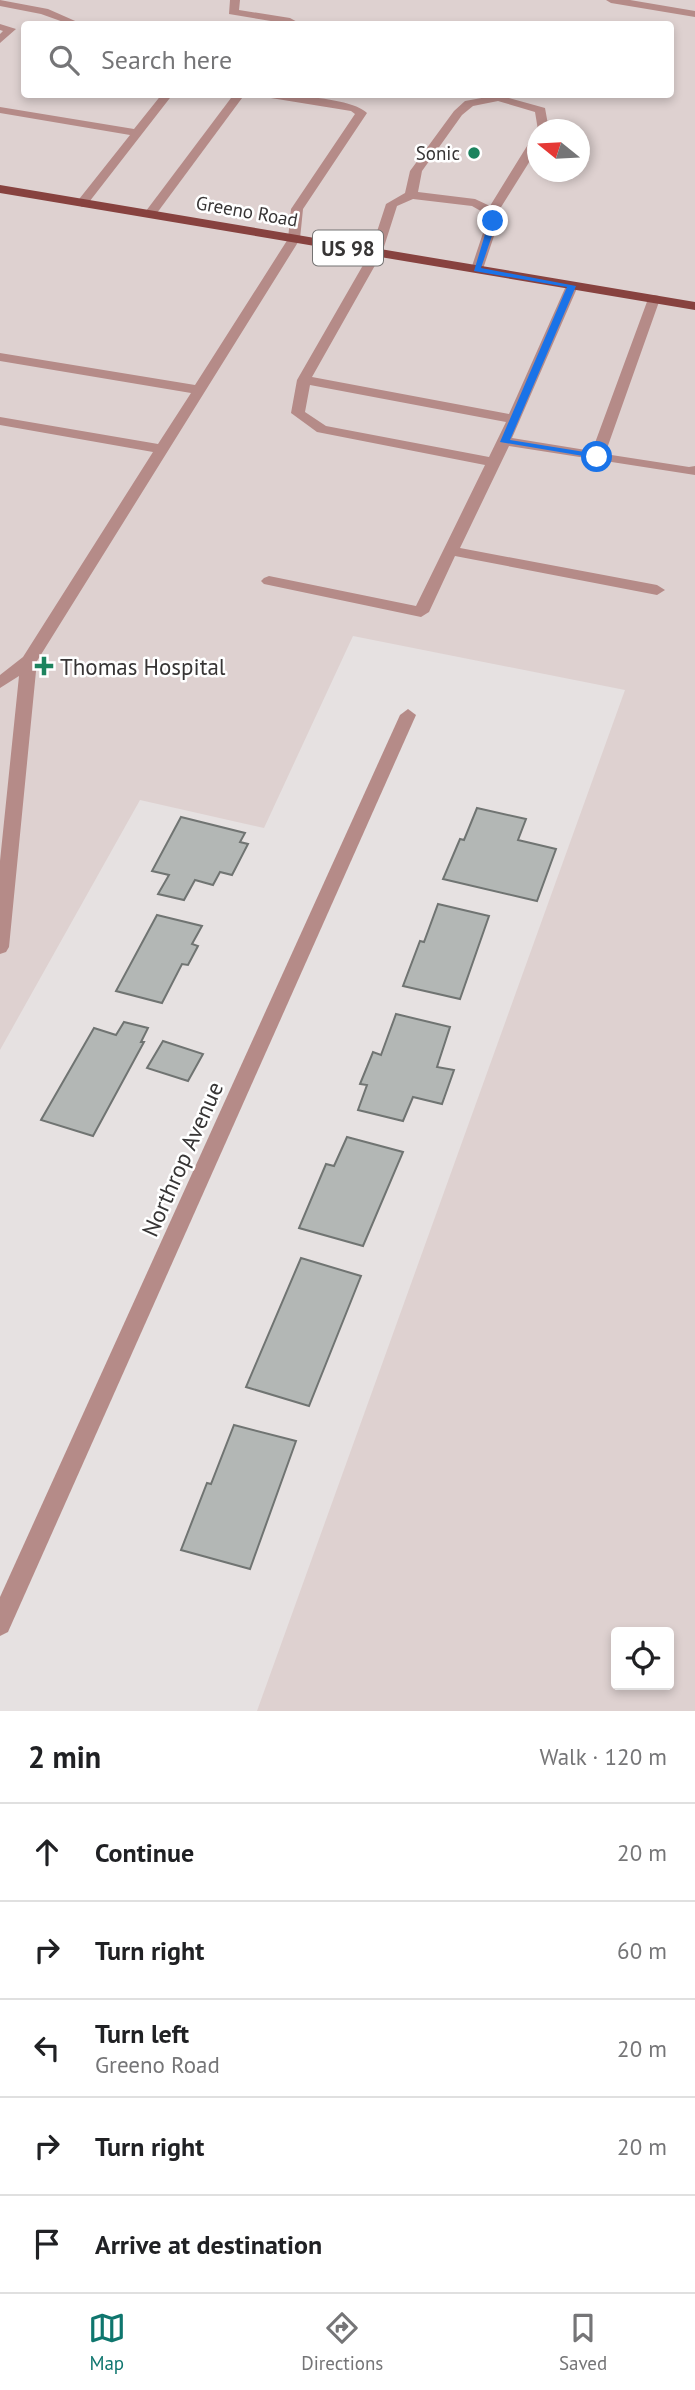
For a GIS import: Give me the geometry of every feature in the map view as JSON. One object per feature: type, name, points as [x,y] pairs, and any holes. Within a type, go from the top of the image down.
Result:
[{"type":"main road","name":"Greeno Road","points":[[0,189],[695,306]]},
{"type":"street","points":[[611,0],[695,13]]},
{"type":"street","points":[[0,3],[44,11],[69,21]]},
{"type":"street","points":[[225,21],[234,6],[290,21]]},
{"type":"street","points":[[0,27],[10,29],[0,40]]},
{"type":"street","points":[[82,203],[166,98]]},
{"type":"street","points":[[150,214],[237,98]]},
{"type":"street","points":[[0,683],[29,661],[294,239],[297,209],[361,113],[354,108],[281,98]]},
{"type":"street","points":[[411,195],[416,171],[458,113],[469,103],[498,98],[541,110],[542,119]]},
{"type":"street","points":[[0,110],[138,133]]},
{"type":"street","points":[[477,270],[493,221],[492,212],[527,154]]},
{"type":"street","points":[[492,212],[475,203],[411,195],[400,198],[387,213],[376,253],[304,380],[298,412],[323,429],[494,462]]},
{"type":"street","points":[[269,581],[421,612],[504,442],[572,286]]},
{"type":"street","points":[[597,457],[654,299]]},
{"type":"street","points":[[0,357],[199,390]]},
{"type":"street","points":[[304,380],[514,419]]},
{"type":"street","points":[[0,421],[162,449]]},
{"type":"street","points":[[504,442],[691,472],[695,470]]},
{"type":"street","points":[[451,551],[657,590]]},
{"type":"street","points":[[0,947],[29,661]]},
{"type":"street","name":"Northrop Avenue","points":[[0,1623],[408,715]]},
{"type":"shaded area","points":[[0,0],[695,0],[695,1711],[257,1711],[625,690],[353,636],[264,828],[140,800],[0,1050]]},
{"type":"building","points":[[477,808],[526,819],[518,840],[556,849],[537,901],[443,879]]},
{"type":"building","points":[[181,817],[245,833],[240,842],[248,844],[232,875],[220,872],[213,885],[195,880],[184,900],[158,894],[169,875],[152,871]]},
{"type":"building","points":[[438,904],[489,916],[460,999],[403,986]]},
{"type":"building","points":[[157,915],[202,926],[192,944],[198,946],[188,965],[182,964],[162,1003],[116,991]]},
{"type":"building","points":[[396,1014],[450,1027],[437,1067],[454,1070],[442,1104],[413,1097],[403,1121],[358,1110],[367,1085],[360,1084],[373,1052],[381,1055]]},
{"type":"building","points":[[124,1022],[148,1028],[141,1042],[144,1042],[93,1136],[41,1120],[94,1028],[116,1035]]},
{"type":"building","points":[[163,1041],[203,1054],[188,1081],[147,1068]]},
{"type":"building","points":[[347,1137],[403,1152],[363,1246],[299,1228],[326,1164],[334,1166]]},
{"type":"building","points":[[301,1258],[361,1276],[309,1406],[246,1387]]},
{"type":"building","points":[[234,1425],[296,1441],[250,1569],[181,1550],[207,1483],[211,1484]]},
{"type":"place","name":"Sonic","points":[[474,153]]},
{"type":"place","name":"Thomas Hospital","points":[[44,666]]},
{"type":"route","points":[[493,221],[477,270],[572,286],[504,442],[597,457]]}]
